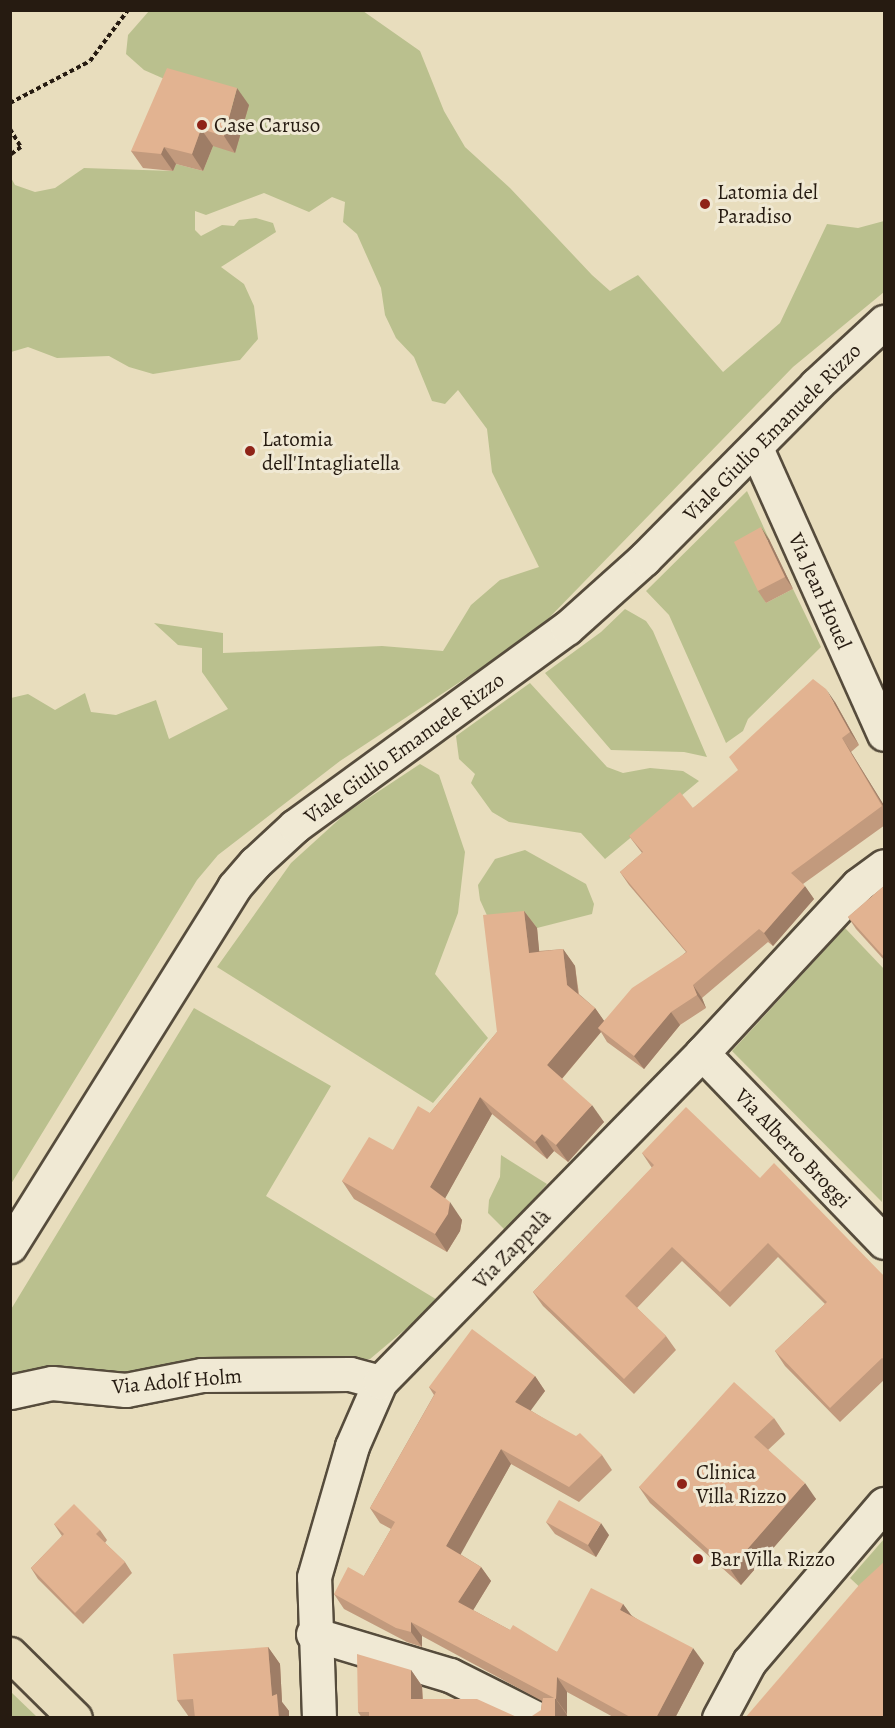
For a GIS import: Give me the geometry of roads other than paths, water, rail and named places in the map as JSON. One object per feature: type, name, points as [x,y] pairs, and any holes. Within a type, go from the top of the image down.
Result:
[{"type":"main road","points":[[10,1654],[75,1718]]},
{"type":"street","name":"Viale Giulio Emanuele Rizzo","points":[[10,1246],[234,887],[255,862],[295,826],[567,628],[645,559],[816,385],[885,322]]},
{"type":"street","name":"Via Jean Houel","points":[[756,448],[885,734]]},
{"type":"street","name":"Via Zappalà","points":[[319,1718],[313,1634],[314,1577],[352,1446],[380,1382],[702,1053],[858,885],[885,866]]},
{"type":"street","name":"Via Alberto Broggi","points":[[702,1053],[885,1242]]},
{"type":"street","name":"Via Adolf Holm","points":[[10,1392],[52,1383],[126,1390],[202,1375],[350,1374],[380,1382]]},
{"type":"street","points":[[719,1718],[749,1662],[885,1504]]},
{"type":"street","points":[[313,1634],[450,1675],[536,1718]]},
{"type":"place","name":"Case Caruso","points":[[202,125]]},
{"type":"place","name":"Latomia del Paradiso","points":[[705,204]]},
{"type":"place","name":"Latomia dell'Intagliatella","points":[[250,451]]},
{"type":"place","name":"Clinica Villa Rizzo","points":[[682,1484]]},
{"type":"place","name":"Bar Villa Rizzo","points":[[698,1559]]}]
